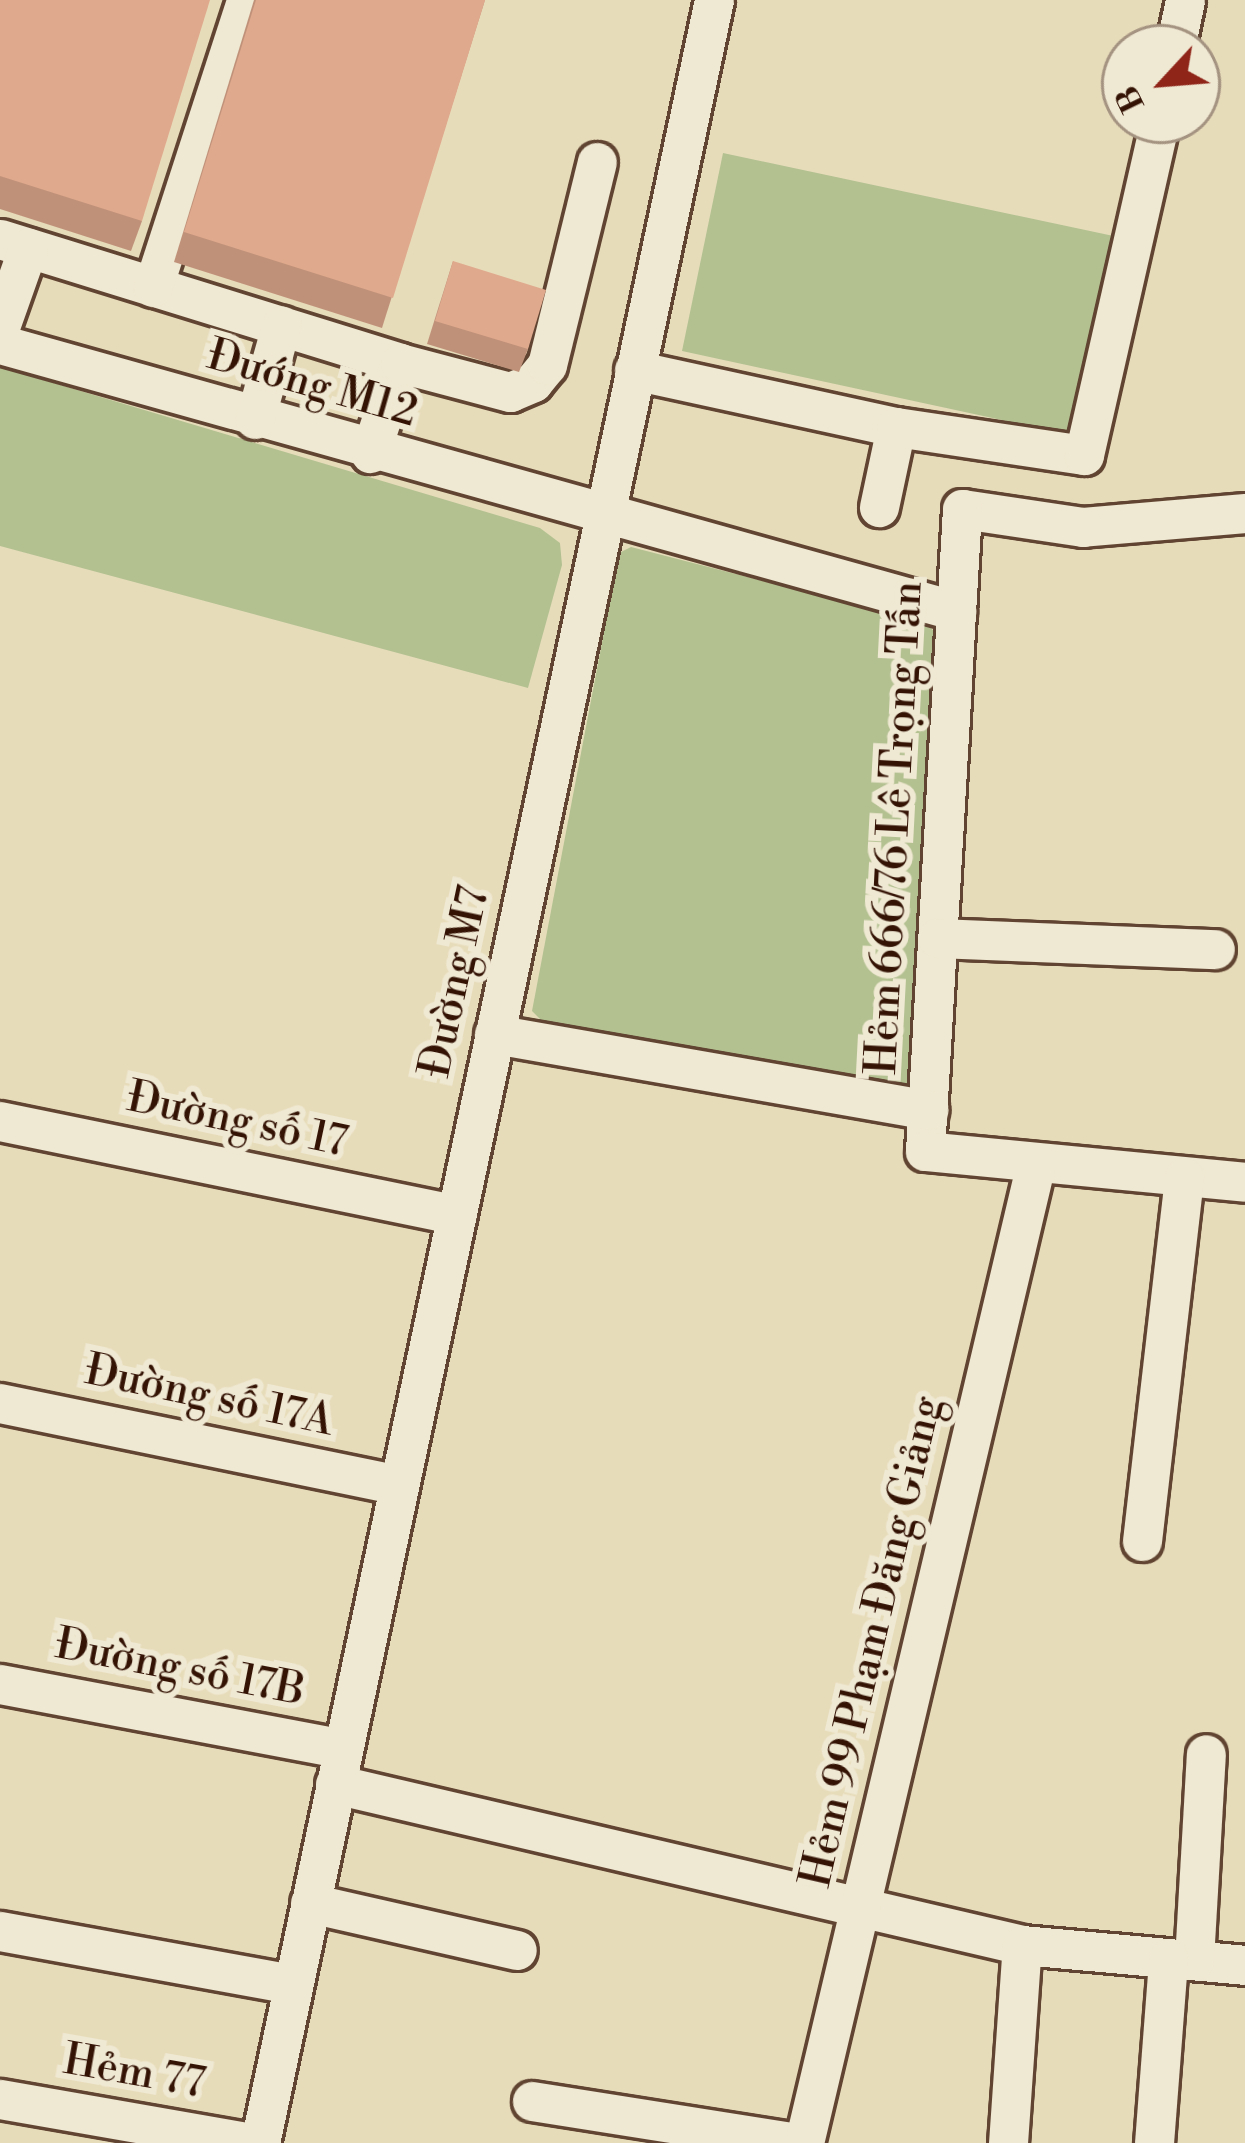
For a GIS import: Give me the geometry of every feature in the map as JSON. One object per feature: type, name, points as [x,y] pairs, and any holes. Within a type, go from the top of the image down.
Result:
[{"type":"street","points":[[153,287],[246,0]]},
{"type":"street","name":"Đường M7","points":[[255,2143],[456,1215],[599,515],[714,0]]},
{"type":"street","points":[[634,370],[896,427],[1084,455],[1155,144]]},
{"type":"street","points":[[0,326],[14,244],[400,363],[510,392],[533,382],[547,365],[597,162]]},
{"type":"street","points":[[255,419],[281,326]]},
{"type":"street","name":"Đướng M12","points":[[0,344],[370,453],[956,611]]},
{"type":"street","points":[[370,453],[400,363]]},
{"type":"street","points":[[879,507],[896,427]]},
{"type":"street","name":"Hẻm 666/76 Lê Trọng Tấn","points":[[1036,1163],[926,1151],[962,509],[1083,527],[1245,513]]},
{"type":"street","points":[[938,938],[1215,949]]},
{"type":"street","points":[[494,1034],[928,1110]]},
{"type":"street","name":"Đường số 17","points":[[0,1121],[456,1215]]},
{"type":"street","points":[[1036,1163],[1245,1182]]},
{"type":"street","name":"Hẻm 99 Phạm Đăng Giảng","points":[[800,2143],[1036,1163]]},
{"type":"street","points":[[1142,1541],[1184,1177]]},
{"type":"street","name":"Đường số 17A","points":[[0,1402],[398,1485]]},
{"type":"street","name":"Đường số 17B","points":[[0,1684],[339,1766],[859,1909],[1022,1946],[1245,1965]]},
{"type":"street","points":[[1154,2143],[1206,1754]]},
{"type":"street","points":[[310,1903],[517,1950]]},
{"type":"street","points":[[0,1931],[293,1984]]},
{"type":"street","points":[[1008,2143],[1022,1946]]},
{"type":"street","name":"Hẻm 77","points":[[0,2098],[255,2143]]},
{"type":"street","points":[[532,2101],[800,2143]]},
{"type":"green space","points":[[723,153],[1123,238],[1081,437],[682,351]]},
{"type":"green space","points":[[0,367],[540,528],[560,543],[562,565],[528,688],[0,546]]},
{"type":"green space","points":[[631,547],[927,623],[941,640],[917,1092],[548,1027],[532,1011],[619,553]]},
{"type":"building","points":[[0,0],[210,0],[142,221],[0,176]]},
{"type":"building","points":[[256,0],[485,0],[393,298],[184,232]]},
{"type":"building","points":[[453,261],[546,290],[528,349],[435,321]]}]
